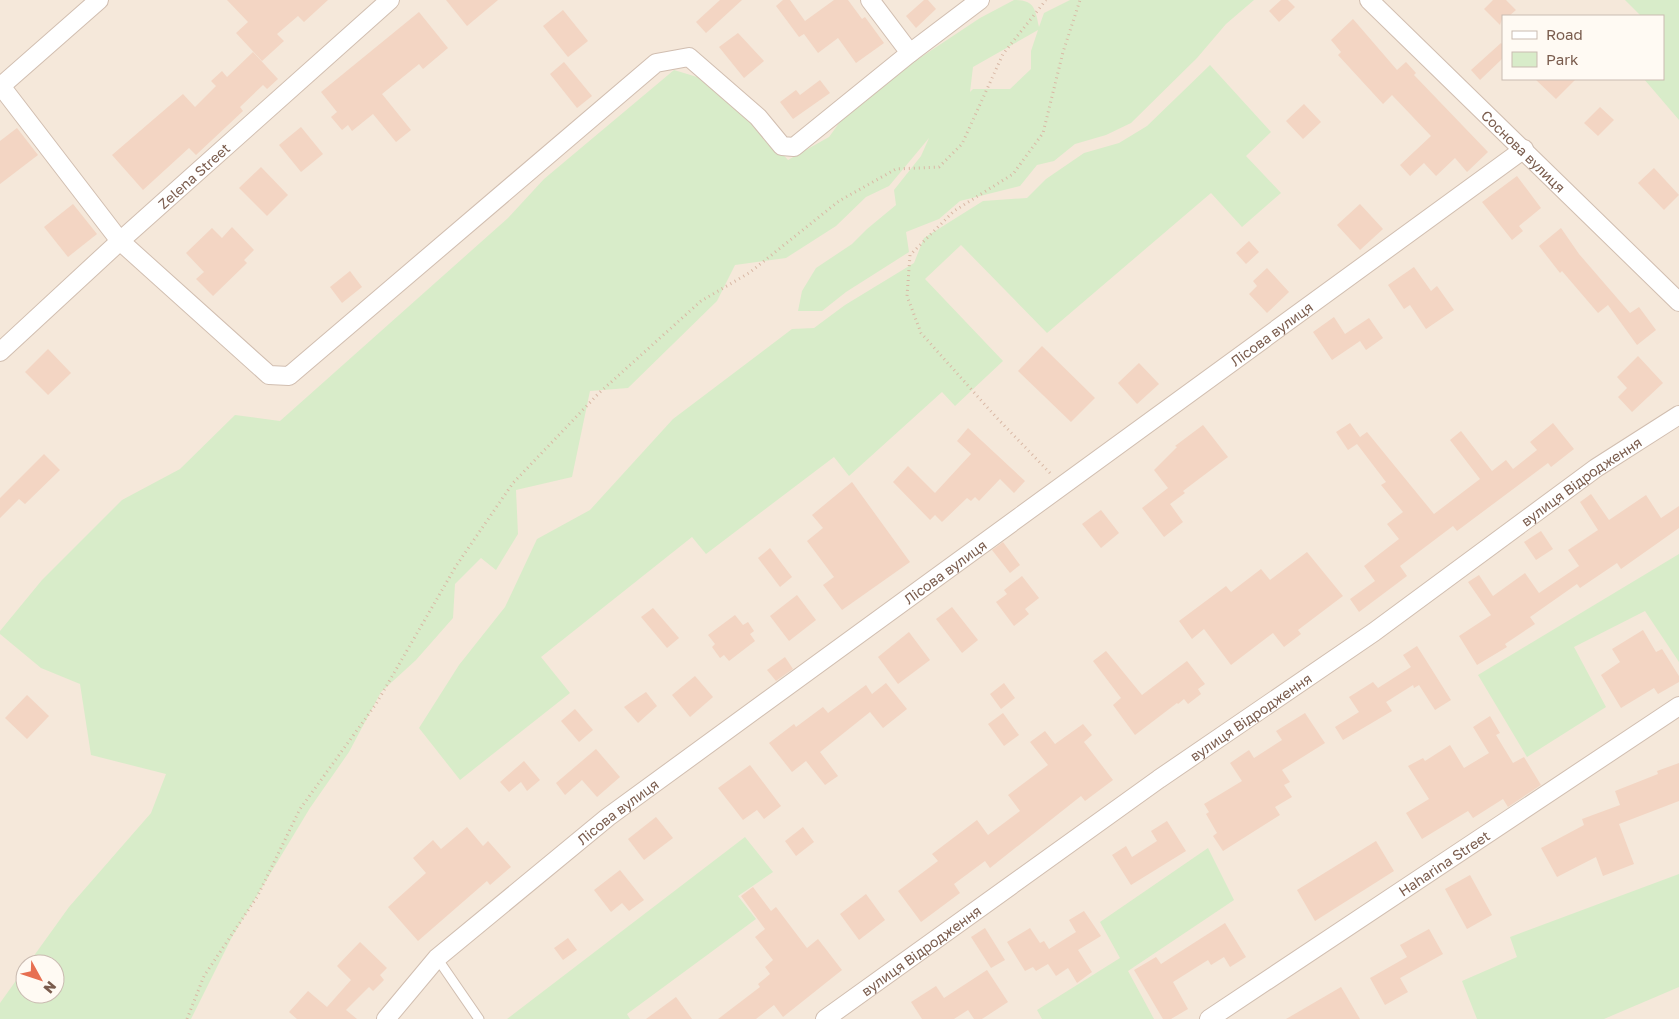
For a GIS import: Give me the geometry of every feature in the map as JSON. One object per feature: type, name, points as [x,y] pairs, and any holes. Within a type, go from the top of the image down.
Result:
[{"type":"street","points":[[99,0],[1,87],[120,241],[269,375],[289,376],[656,64],[689,57],[758,117],[782,146],[794,147],[910,53],[980,0]]},
{"type":"street","name":"Zelena Street","points":[[0,352],[120,241],[390,0]]},
{"type":"street","points":[[870,0],[910,53]]},
{"type":"street","name":"Соснова вулиця","points":[[1369,0],[1679,302]]},
{"type":"street","name":"Лісова вулиця","points":[[386,1019],[436,958],[608,817],[1524,149]]},
{"type":"street","name":"вулиця Відродження","points":[[825,1019],[1159,779],[1374,632],[1596,468],[1679,415]]},
{"type":"street","name":"Haharina Street","points":[[1210,1019],[1679,706]]},
{"type":"lane","points":[[436,958],[479,1019]]},
{"type":"path","points":[[186,1019],[204,976],[257,897],[300,809],[376,704],[456,566],[513,483],[599,393],[702,301],[749,273],[839,201],[896,169],[939,167],[962,144],[1003,54],[1046,0]]},
{"type":"path","points":[[1063,486],[996,417],[921,333],[907,296],[910,255],[954,211],[1013,174],[1043,133],[1062,52],[1080,0]]},
{"type":"shaded area","points":[[0,0],[1679,0],[1679,1019],[0,1019]]},
{"type":"green space","points":[[1014,0],[1021,0],[1033,7],[1039,27],[1044,13],[1070,0],[1254,0],[1226,24],[1197,58],[1131,123],[1106,135],[1075,144],[1054,161],[1037,165],[1020,186],[960,201],[939,219],[906,232],[909,252],[846,292],[822,311],[798,311],[802,291],[816,268],[852,244],[896,205],[894,190],[921,156],[929,138],[889,186],[866,197],[836,226],[786,258],[735,265],[717,301],[628,388],[590,391],[572,477],[516,490],[518,534],[496,570],[481,558],[455,584],[453,618],[416,660],[381,692],[349,752],[310,808],[232,937],[191,1019],[0,1019],[0,1003],[15,982],[15,1004],[65,1004],[65,954],[35,954],[69,907],[151,813],[166,774],[91,755],[80,684],[41,668],[0,634],[0,631],[42,580],[122,500],[180,469],[235,415],[280,421],[508,218],[544,179],[674,70],[707,80],[766,136],[788,160],[829,137],[855,101],[980,18]],"holes":[[[1038,30],[1031,51],[1031,69],[1010,89],[973,89],[970,92],[973,67]]]},
{"type":"green space","points":[[1625,0],[1679,0],[1679,120],[1645,80],[1664,80],[1664,15],[1640,15]]},
{"type":"green space","points":[[1210,65],[1271,132],[1246,156],[1281,193],[1242,227],[1211,193],[1047,333],[961,245],[925,279],[1003,361],[955,406],[942,392],[849,476],[834,457],[706,554],[692,537],[541,657],[570,693],[460,780],[419,728],[459,665],[505,607],[537,539],[590,510],[673,419],[792,329],[814,328],[845,305],[914,263],[924,238],[983,201],[1027,198],[1046,179],[1084,153],[1119,143],[1147,126]]},
{"type":"green space","points":[[1679,554],[1679,662],[1645,611],[1574,647],[1606,707],[1527,757],[1478,675]]},
{"type":"green space","points":[[745,837],[773,872],[738,896],[756,919],[627,1014],[630,1019],[507,1019]]},
{"type":"green space","points":[[1208,848],[1234,900],[1128,971],[1154,1019],[1042,1019],[1037,1010],[1120,958],[1100,922]]},
{"type":"green space","points":[[1679,874],[1679,987],[1604,1019],[1477,1019],[1462,981],[1517,957],[1510,937]]},
{"type":"building","points":[[227,0],[328,0],[304,22],[298,16],[277,34],[284,41],[262,61],[236,33],[248,22]]},
{"type":"building","points":[[446,0],[498,0],[467,26]]},
{"type":"building","points":[[720,0],[742,0],[706,33],[696,22]]},
{"type":"building","points":[[783,0],[790,0],[805,21],[834,0],[848,0],[862,19],[865,17],[884,43],[856,63],[838,38],[818,53],[804,34],[799,37],[776,6]]},
{"type":"building","points":[[924,0],[928,0],[936,9],[916,28],[906,16]]},
{"type":"building","points":[[1281,0],[1288,0],[1295,7],[1279,22],[1269,11]]},
{"type":"building","points":[[1493,0],[1506,0],[1516,10],[1510,15],[1502,15],[1500,25],[1484,9]]},
{"type":"building","points":[[563,10],[588,41],[568,57],[543,26]]},
{"type":"building","points":[[419,12],[448,48],[423,69],[419,64],[382,94],[411,130],[396,142],[373,114],[352,131],[348,125],[342,130],[331,117],[337,112],[321,92]]},
{"type":"building","points":[[1353,19],[1397,70],[1406,62],[1416,73],[1414,75],[1488,152],[1467,172],[1455,158],[1436,176],[1424,163],[1410,176],[1400,165],[1431,136],[1392,95],[1383,104],[1338,55],[1341,52],[1331,40]]},
{"type":"building","points":[[738,33],[764,61],[744,78],[719,47]]},
{"type":"building","points":[[1502,44],[1502,59],[1480,80],[1471,70]]},
{"type":"building","points":[[253,52],[278,79],[267,89],[263,85],[240,107],[243,111],[196,155],[189,148],[143,190],[112,155],[183,94],[195,107],[216,86],[211,81],[222,71],[227,77]]},
{"type":"building","points":[[564,62],[592,96],[577,108],[550,74]]},
{"type":"building","points":[[820,80],[830,93],[793,119],[780,102],[796,90],[800,95]]},
{"type":"building","points":[[1536,80],[1575,80],[1556,99]]},
{"type":"building","points":[[1304,104],[1321,122],[1303,139],[1286,121]]},
{"type":"building","points":[[1600,107],[1614,120],[1598,136],[1584,123]]},
{"type":"building","points":[[301,127],[323,154],[301,172],[279,145]]},
{"type":"building","points":[[17,128],[38,155],[0,184],[0,141]]},
{"type":"building","points":[[261,167],[288,195],[267,216],[239,188]]},
{"type":"building","points":[[1654,168],[1679,195],[1664,210],[1638,183]]},
{"type":"building","points":[[1517,176],[1541,208],[1519,226],[1523,231],[1512,240],[1482,202]]},
{"type":"building","points":[[73,204],[97,234],[68,257],[44,227]]},
{"type":"building","points":[[1360,204],[1383,229],[1360,250],[1337,225]]},
{"type":"building","points":[[232,227],[254,250],[244,260],[247,263],[213,296],[196,279],[204,272],[186,253],[212,228],[222,238]]},
{"type":"building","points":[[1561,228],[1579,254],[1630,313],[1639,307],[1656,330],[1637,345],[1608,305],[1598,313],[1562,271],[1560,273],[1539,246]]},
{"type":"building","points":[[1249,241],[1259,252],[1246,264],[1236,253]]},
{"type":"building","points":[[1414,267],[1431,291],[1437,286],[1454,310],[1426,329],[1410,305],[1404,309],[1388,285]]},
{"type":"building","points":[[1267,268],[1289,292],[1267,313],[1249,294],[1257,286],[1253,281]]},
{"type":"building","points":[[350,271],[362,287],[342,303],[330,287]]},
{"type":"building","points":[[1334,317],[1345,334],[1369,318],[1383,338],[1366,350],[1360,341],[1332,360],[1313,332]]},
{"type":"building","points":[[1042,346],[1095,398],[1071,422],[1018,371]]},
{"type":"building","points":[[48,349],[71,373],[48,395],[25,372]]},
{"type":"building","points":[[1638,356],[1663,383],[1632,412],[1618,397],[1627,388],[1617,377]]},
{"type":"building","points":[[1139,363],[1159,384],[1137,404],[1118,383]]},
{"type":"building","points":[[1350,423],[1360,437],[1367,432],[1434,514],[1480,479],[1450,440],[1461,431],[1492,471],[1506,460],[1513,469],[1537,450],[1530,442],[1553,423],[1574,449],[1551,467],[1548,463],[1457,531],[1453,526],[1400,566],[1407,576],[1359,612],[1350,599],[1375,581],[1364,566],[1399,539],[1387,524],[1403,512],[1381,485],[1386,482],[1357,444],[1348,450],[1336,432]]},
{"type":"building","points":[[1203,425],[1228,457],[1183,491],[1185,493],[1170,504],[1183,522],[1164,537],[1142,508],[1168,488],[1154,470],[1177,447],[1175,446]]},
{"type":"building","points":[[968,428],[1025,481],[1014,493],[1000,479],[979,501],[975,497],[971,501],[967,498],[942,522],[935,515],[930,520],[893,482],[908,466],[935,493],[971,454],[957,441]]},
{"type":"building","points":[[44,454],[60,470],[25,504],[19,499],[0,518],[0,498]]},
{"type":"building","points":[[852,482],[910,562],[842,610],[823,585],[834,577],[807,541],[823,528],[812,515]]},
{"type":"building","points":[[1591,494],[1609,520],[1646,495],[1661,518],[1679,506],[1679,528],[1621,569],[1617,563],[1580,588],[1577,584],[1530,617],[1535,624],[1505,644],[1507,647],[1477,665],[1459,636],[1491,615],[1468,582],[1479,575],[1493,596],[1525,573],[1539,593],[1579,566],[1568,550],[1598,530],[1580,502]]},
{"type":"building","points":[[1101,510],[1119,533],[1101,548],[1082,524]]},
{"type":"building","points":[[1541,531],[1553,549],[1536,560],[1524,542]]},
{"type":"building","points":[[1003,542],[1020,565],[1010,573],[992,550]]},
{"type":"building","points":[[770,548],[792,577],[780,587],[758,558]]},
{"type":"building","points":[[1307,552],[1343,596],[1298,630],[1301,634],[1284,647],[1273,633],[1231,665],[1204,629],[1192,639],[1179,621],[1226,586],[1231,592],[1261,569],[1270,580]]},
{"type":"building","points":[[1022,576],[1039,598],[1025,609],[1029,614],[1014,626],[996,602],[1007,594],[1004,590]]},
{"type":"building","points":[[797,595],[816,620],[789,641],[770,616]]},
{"type":"building","points":[[952,607],[978,640],[962,653],[936,619]]},
{"type":"building","points":[[653,608],[679,638],[667,648],[641,617]]},
{"type":"building","points":[[735,615],[743,625],[748,622],[754,631],[750,634],[755,641],[729,661],[724,655],[720,658],[712,647],[715,644],[708,635]]},
{"type":"building","points":[[1643,630],[1656,652],[1662,649],[1679,676],[1679,682],[1658,694],[1654,688],[1621,708],[1601,675],[1620,662],[1612,649]]},
{"type":"building","points":[[909,632],[930,660],[898,684],[878,657]]},
{"type":"building","points":[[1417,646],[1451,700],[1435,710],[1419,685],[1414,688],[1413,685],[1386,702],[1392,711],[1343,740],[1335,727],[1359,712],[1349,697],[1373,682],[1378,688],[1411,667],[1403,655]]},
{"type":"building","points":[[1106,651],[1142,695],[1187,661],[1205,684],[1198,689],[1201,694],[1188,704],[1184,699],[1177,703],[1135,735],[1113,705],[1121,698],[1093,661]]},
{"type":"building","points":[[785,657],[793,669],[776,681],[767,670]]},
{"type":"building","points":[[695,676],[713,697],[690,717],[672,695]]},
{"type":"building","points":[[886,683],[907,709],[883,728],[870,712],[820,752],[838,776],[825,785],[806,761],[792,772],[769,743],[794,724],[796,727],[823,707],[828,713],[866,685],[872,694]]},
{"type":"building","points":[[1004,683],[1015,698],[1001,709],[990,694]]},
{"type":"building","points":[[646,692],[657,706],[638,723],[624,707]]},
{"type":"building","points":[[27,695],[49,716],[27,739],[5,718]]},
{"type":"building","points":[[575,709],[593,730],[579,742],[561,721]]},
{"type":"building","points":[[1003,713],[1019,735],[1004,746],[988,724]]},
{"type":"building","points":[[1305,713],[1325,743],[1282,770],[1290,782],[1284,785],[1292,797],[1275,807],[1280,815],[1223,851],[1213,836],[1217,833],[1206,814],[1209,812],[1204,804],[1242,781],[1230,763],[1249,750],[1254,758],[1282,740],[1276,731]]},
{"type":"building","points":[[1490,716],[1500,733],[1496,735],[1513,763],[1524,757],[1541,785],[1508,807],[1503,799],[1473,818],[1468,811],[1422,839],[1406,813],[1429,799],[1408,766],[1423,758],[1425,761],[1450,745],[1464,768],[1489,753],[1473,727]]},
{"type":"building","points":[[1083,724],[1092,735],[1084,742],[1113,780],[1085,801],[1081,796],[990,868],[985,861],[954,884],[960,893],[921,922],[898,891],[938,861],[932,854],[977,820],[988,835],[1020,811],[1008,795],[1048,765],[1030,742],[1045,731],[1055,744]]},
{"type":"building","points":[[596,749],[620,777],[597,797],[582,780],[565,795],[556,783]]},
{"type":"building","points":[[524,761],[540,780],[527,791],[521,782],[509,792],[500,782]]},
{"type":"building","points":[[1679,763],[1679,801],[1619,824],[1634,864],[1603,876],[1596,857],[1557,877],[1541,848],[1584,825],[1582,819],[1620,805],[1615,791],[1658,774],[1657,771]]},
{"type":"building","points":[[750,765],[781,806],[764,819],[757,810],[743,820],[718,788]]},
{"type":"building","points":[[656,817],[673,838],[644,860],[628,839]]},
{"type":"building","points":[[1167,821],[1186,851],[1131,885],[1112,855],[1126,846],[1132,857],[1157,841],[1151,831]]},
{"type":"building","points":[[467,827],[483,846],[488,841],[511,867],[490,885],[487,881],[418,941],[388,907],[426,873],[413,858],[433,840],[441,849]]},
{"type":"building","points":[[803,827],[814,842],[796,856],[785,841]]},
{"type":"building","points":[[1376,841],[1394,871],[1315,921],[1297,890]]},
{"type":"building","points":[[620,870],[644,900],[629,911],[622,903],[611,912],[594,890]]},
{"type":"building","points":[[1470,875],[1492,915],[1467,929],[1445,889]]},
{"type":"building","points":[[753,887],[771,911],[776,907],[807,948],[818,939],[842,970],[783,1017],[774,1005],[756,1019],[718,1019],[760,987],[758,984],[770,974],[765,967],[773,960],[755,937],[765,929],[741,896]]},
{"type":"building","points":[[866,894],[885,920],[859,940],[840,914]]},
{"type":"building","points":[[1084,911],[1101,936],[1078,950],[1092,972],[1077,983],[1068,968],[1056,976],[1048,964],[1036,971],[1033,967],[1025,971],[1007,942],[1030,928],[1040,943],[1044,941],[1049,949],[1076,932],[1069,920]]},
{"type":"building","points":[[1225,923],[1246,957],[1230,967],[1224,957],[1211,965],[1208,960],[1173,982],[1188,1009],[1171,1019],[1163,1019],[1134,970],[1156,957],[1161,964]]},
{"type":"building","points":[[985,928],[1005,960],[991,968],[971,937]]},
{"type":"building","points":[[1429,929],[1443,954],[1400,978],[1408,992],[1385,1005],[1370,978],[1407,957],[1400,945]]},
{"type":"building","points":[[568,938],[577,950],[563,960],[554,948]]},
{"type":"building","points":[[360,942],[387,968],[380,975],[384,980],[373,991],[369,987],[346,1010],[357,1019],[297,1019],[289,1012],[308,991],[327,1007],[351,980],[337,966]]},
{"type":"building","points":[[987,970],[1008,1002],[982,1019],[974,1019],[968,1010],[954,1019],[922,1019],[911,1002],[936,986],[944,998]]},
{"type":"building","points":[[1341,987],[1360,1019],[1286,1019]]},
{"type":"building","points":[[676,997],[692,1019],[646,1019]]}]
